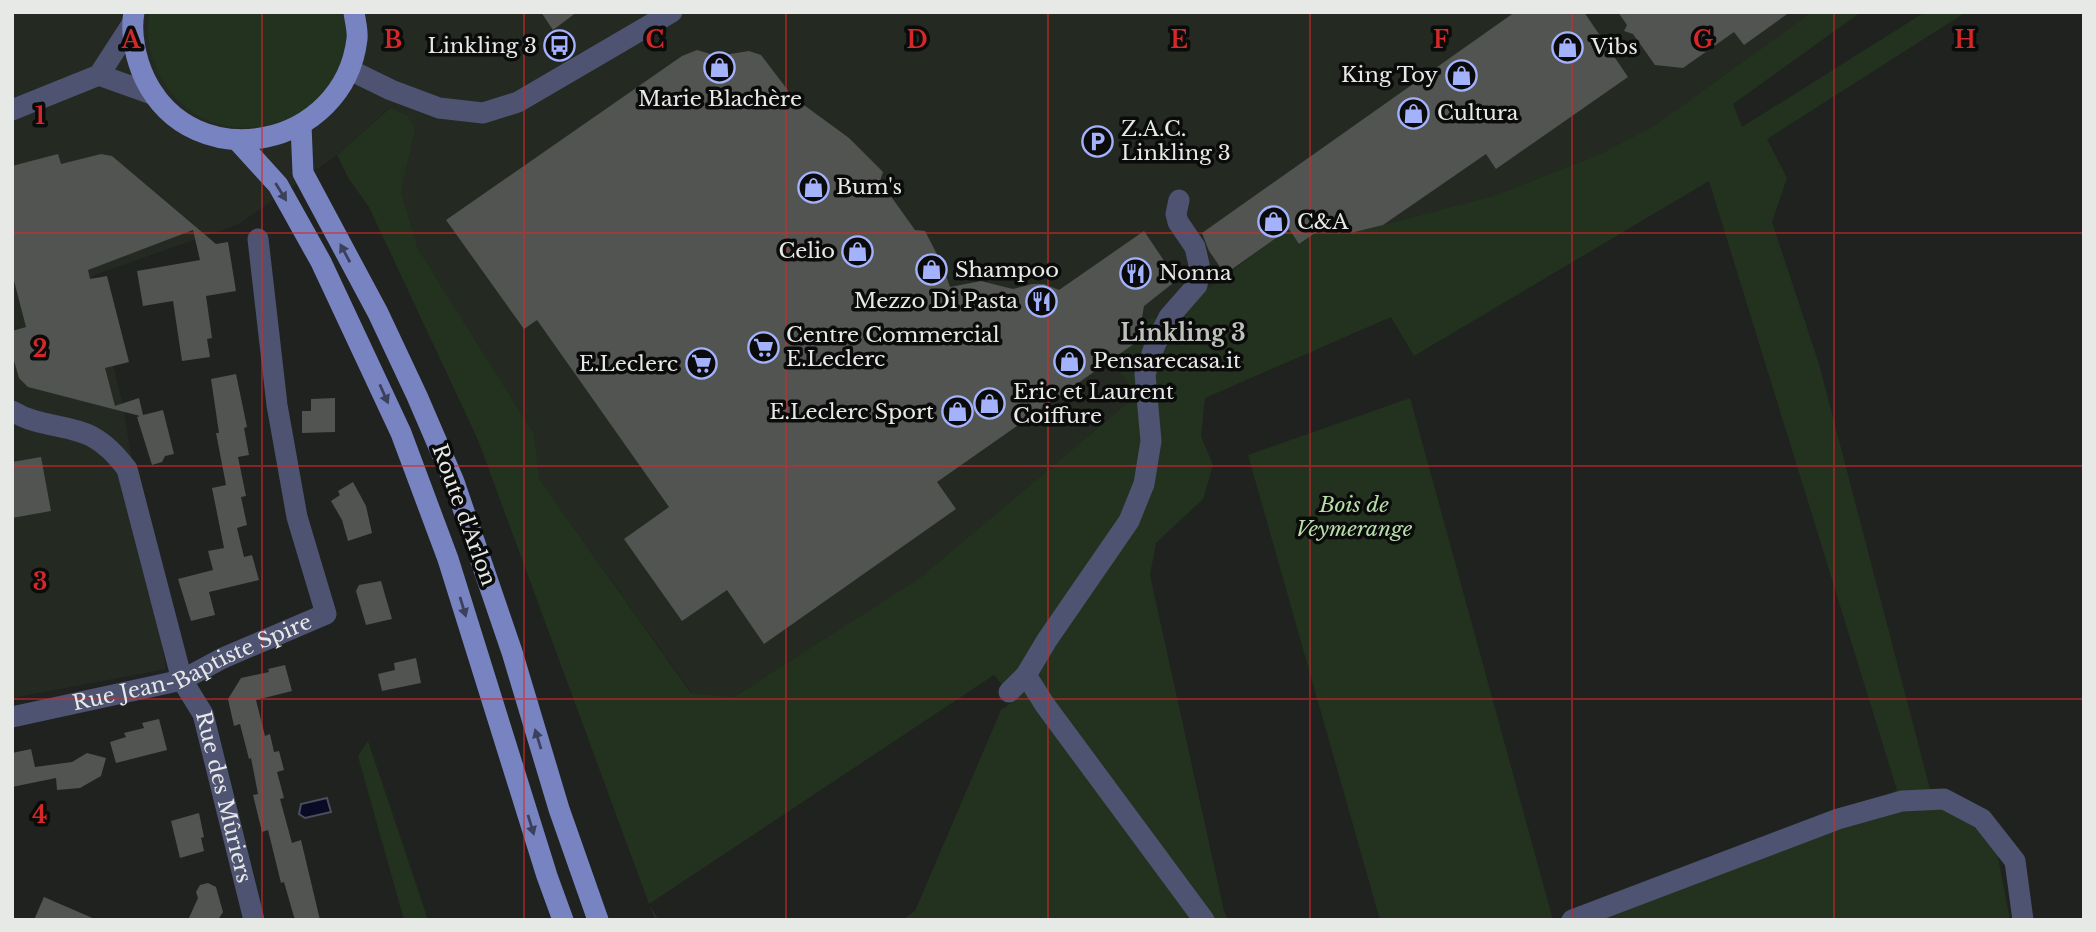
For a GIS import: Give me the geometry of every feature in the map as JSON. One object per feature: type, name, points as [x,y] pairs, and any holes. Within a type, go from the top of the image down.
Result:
[{"type":"main road","points":[[133,18],[138,65],[166,109],[187,124],[211,135],[237,140],[270,138],[301,125],[330,102],[350,70],[357,37],[354,12]]},
{"type":"main road","name":"Route d'Arlon","points":[[301,125],[303,173],[378,313],[454,482],[512,652],[559,809],[598,920]]},
{"type":"main road","name":"Route d'Arlon","points":[[237,140],[278,185],[321,262],[401,433],[448,559],[542,863],[563,920]]},
{"type":"street","points":[[350,70],[391,90],[439,108],[484,113],[518,102],[672,12]]},
{"type":"street","points":[[12,110],[99,75],[133,18]]},
{"type":"street","points":[[99,75],[155,94]]},
{"type":"street","points":[[1009,692],[1026,675],[1047,640],[1129,522],[1144,484],[1151,441],[1146,374],[1155,345],[1169,317],[1196,285],[1200,269],[1195,247],[1178,222],[1176,214],[1179,200]]},
{"type":"street","name":"Rue Jean-Baptiste Spire","points":[[12,717],[182,680],[223,658],[326,614],[298,517],[277,405],[258,239]]},
{"type":"street","name":"Rue des Mûriers","points":[[12,411],[27,420],[89,435],[112,450],[127,469],[182,680],[203,714],[254,920]]},
{"type":"street","points":[[1026,675],[1045,705],[1203,920]]},
{"type":"street","points":[[1572,920],[1838,819],[1902,801],[1944,799],[1982,819],[2015,861],[2023,920]]},
{"type":"shaded area","points":[[12,12],[1812,12],[1654,126],[1598,155],[1493,196],[1383,225],[1299,244],[1289,230],[1111,360],[1137,395],[921,577],[734,697],[692,693],[539,479],[534,434],[418,249],[401,191],[415,131],[389,108],[337,155],[239,224],[92,276],[123,406],[166,669],[12,698]]},
{"type":"green space","points":[[150,12],[344,12],[345,51],[331,84],[307,108],[276,123],[242,128],[207,120],[177,99],[153,58],[148,32]]},
{"type":"green space","points":[[1812,12],[1861,12],[1733,104],[1742,127],[1925,12],[1966,12],[1767,139],[1787,178],[1772,222],[1819,364],[1930,789],[1996,847],[2010,920],[1572,920],[1838,819],[1897,790],[1709,181],[1414,356],[1391,317],[1205,398],[1201,436],[1213,465],[1203,499],[1156,543],[1150,575],[1228,920],[902,920],[915,911],[1001,710],[1015,700],[994,675],[649,904],[478,440],[369,207],[349,179],[337,155],[390,108],[408,116],[415,131],[401,191],[418,249],[534,434],[539,479],[691,693],[734,697],[921,577],[1137,395],[1111,360],[1141,319],[1169,317],[1289,229],[1299,244],[1340,216],[1352,233],[1493,196],[1598,155],[1654,126]]},
{"type":"green space","name":"Bois de Veymerange","points":[[1410,398],[1553,920],[1380,920],[1248,455]]},
{"type":"green space","points":[[368,741],[428,920],[404,920],[358,756]]},
{"type":"green space","points":[[649,904],[659,920],[655,920]]},
{"type":"water","points":[[327,798],[331,812],[305,818],[299,814],[301,804]]},
{"type":"building","points":[[541,12],[577,12],[553,30]]},
{"type":"building","points":[[1515,12],[1584,12],[1628,77],[1496,169],[1486,154],[1383,225],[1351,233],[1340,216],[1299,244],[1289,229],[1225,274],[1209,251],[1202,233]]},
{"type":"building","points":[[1618,12],[1790,12],[1744,45],[1734,32],[1683,68],[1655,65],[1633,34],[1624,31],[1627,25]]},
{"type":"building","name":"Centre Commercial E.Leclerc","points":[[697,50],[717,56],[749,51],[761,55],[793,97],[849,138],[883,172],[880,181],[915,230],[925,231],[950,287],[981,281],[1013,289],[1044,284],[1059,290],[1144,231],[1177,280],[1144,306],[1138,341],[937,482],[956,509],[764,644],[727,590],[682,621],[624,539],[669,507],[537,320],[524,329],[446,220],[682,56]]},
{"type":"building","points":[[58,154],[61,164],[101,154],[112,156],[216,244],[228,242],[236,291],[206,296],[212,338],[207,339],[210,357],[182,361],[173,301],[143,306],[137,271],[200,260],[193,230],[88,270],[90,279],[107,276],[129,362],[105,368],[115,406],[139,398],[143,415],[163,410],[174,454],[165,456],[162,462],[152,465],[137,417],[140,416],[28,387],[19,378],[12,354],[12,331],[26,327],[12,273],[12,166]]},
{"type":"building","points":[[236,374],[247,427],[244,428],[249,455],[238,457],[246,496],[241,497],[247,525],[237,528],[244,557],[252,555],[259,580],[209,592],[215,615],[191,621],[178,579],[213,570],[208,551],[224,548],[212,488],[226,485],[216,433],[219,433],[211,379]]},
{"type":"building","points":[[335,398],[335,432],[302,433],[302,411],[311,411],[311,399]]},
{"type":"building","points":[[41,457],[51,511],[12,518],[12,462]]},
{"type":"building","points":[[353,482],[366,506],[372,533],[348,541],[342,520],[331,501],[340,495],[338,491]]},
{"type":"building","points":[[381,581],[392,619],[366,625],[356,591],[359,585]]},
{"type":"building","points":[[416,658],[421,683],[382,691],[378,674],[395,670],[394,663]]},
{"type":"building","points":[[285,665],[292,691],[256,700],[265,736],[270,734],[274,752],[279,751],[284,770],[277,772],[284,798],[280,799],[292,843],[301,840],[320,920],[297,920],[294,917],[284,882],[281,883],[268,830],[262,832],[253,795],[258,794],[251,758],[249,759],[240,724],[234,726],[228,699],[241,678],[269,672],[268,669]]},
{"type":"building","points":[[159,719],[167,750],[116,763],[110,742],[126,737],[124,733],[144,728],[142,723]]},
{"type":"building","points":[[31,749],[35,767],[72,762],[87,753],[106,758],[101,776],[80,788],[57,790],[56,778],[12,787],[12,753]]},
{"type":"building","points":[[199,813],[204,851],[180,858],[171,821]]},
{"type":"building","points":[[208,883],[216,887],[223,912],[218,920],[188,920],[198,898],[196,892],[200,885]]},
{"type":"building","points":[[44,897],[97,920],[34,920]]},
{"type":"place","name":"Linkling 3","points":[[560,46]]},
{"type":"place","name":"Vibs","points":[[1568,47]]},
{"type":"place","name":"Marie Blachère","points":[[720,67]]},
{"type":"place","name":"King Toy","points":[[1461,75]]},
{"type":"place","name":"Cultura","points":[[1414,113]]},
{"type":"place","name":"Z.A.C. Linkling 3","points":[[1098,141]]},
{"type":"place","name":"Bum's","points":[[813,187]]},
{"type":"place","name":"C&A","points":[[1274,222]]},
{"type":"place","name":"Celio","points":[[858,251]]},
{"type":"place","name":"Shampoo","points":[[932,270]]},
{"type":"place","name":"Nonna","points":[[1136,273]]},
{"type":"place","name":"Mezzo Di Pasta","points":[[1041,301]]},
{"type":"place","name":"Centre Commercial E.Leclerc","points":[[763,347]]},
{"type":"place","name":"Pensarecasa.it","points":[[1070,361]]},
{"type":"place","name":"E.Leclerc","points":[[701,364]]},
{"type":"place","name":"Eric et Laurent Coiffure","points":[[990,404]]},
{"type":"place","name":"E.Leclerc Sport","points":[[957,412]]},
{"type":"district","name":"Linkling 3","points":[[1183,333]]}]
